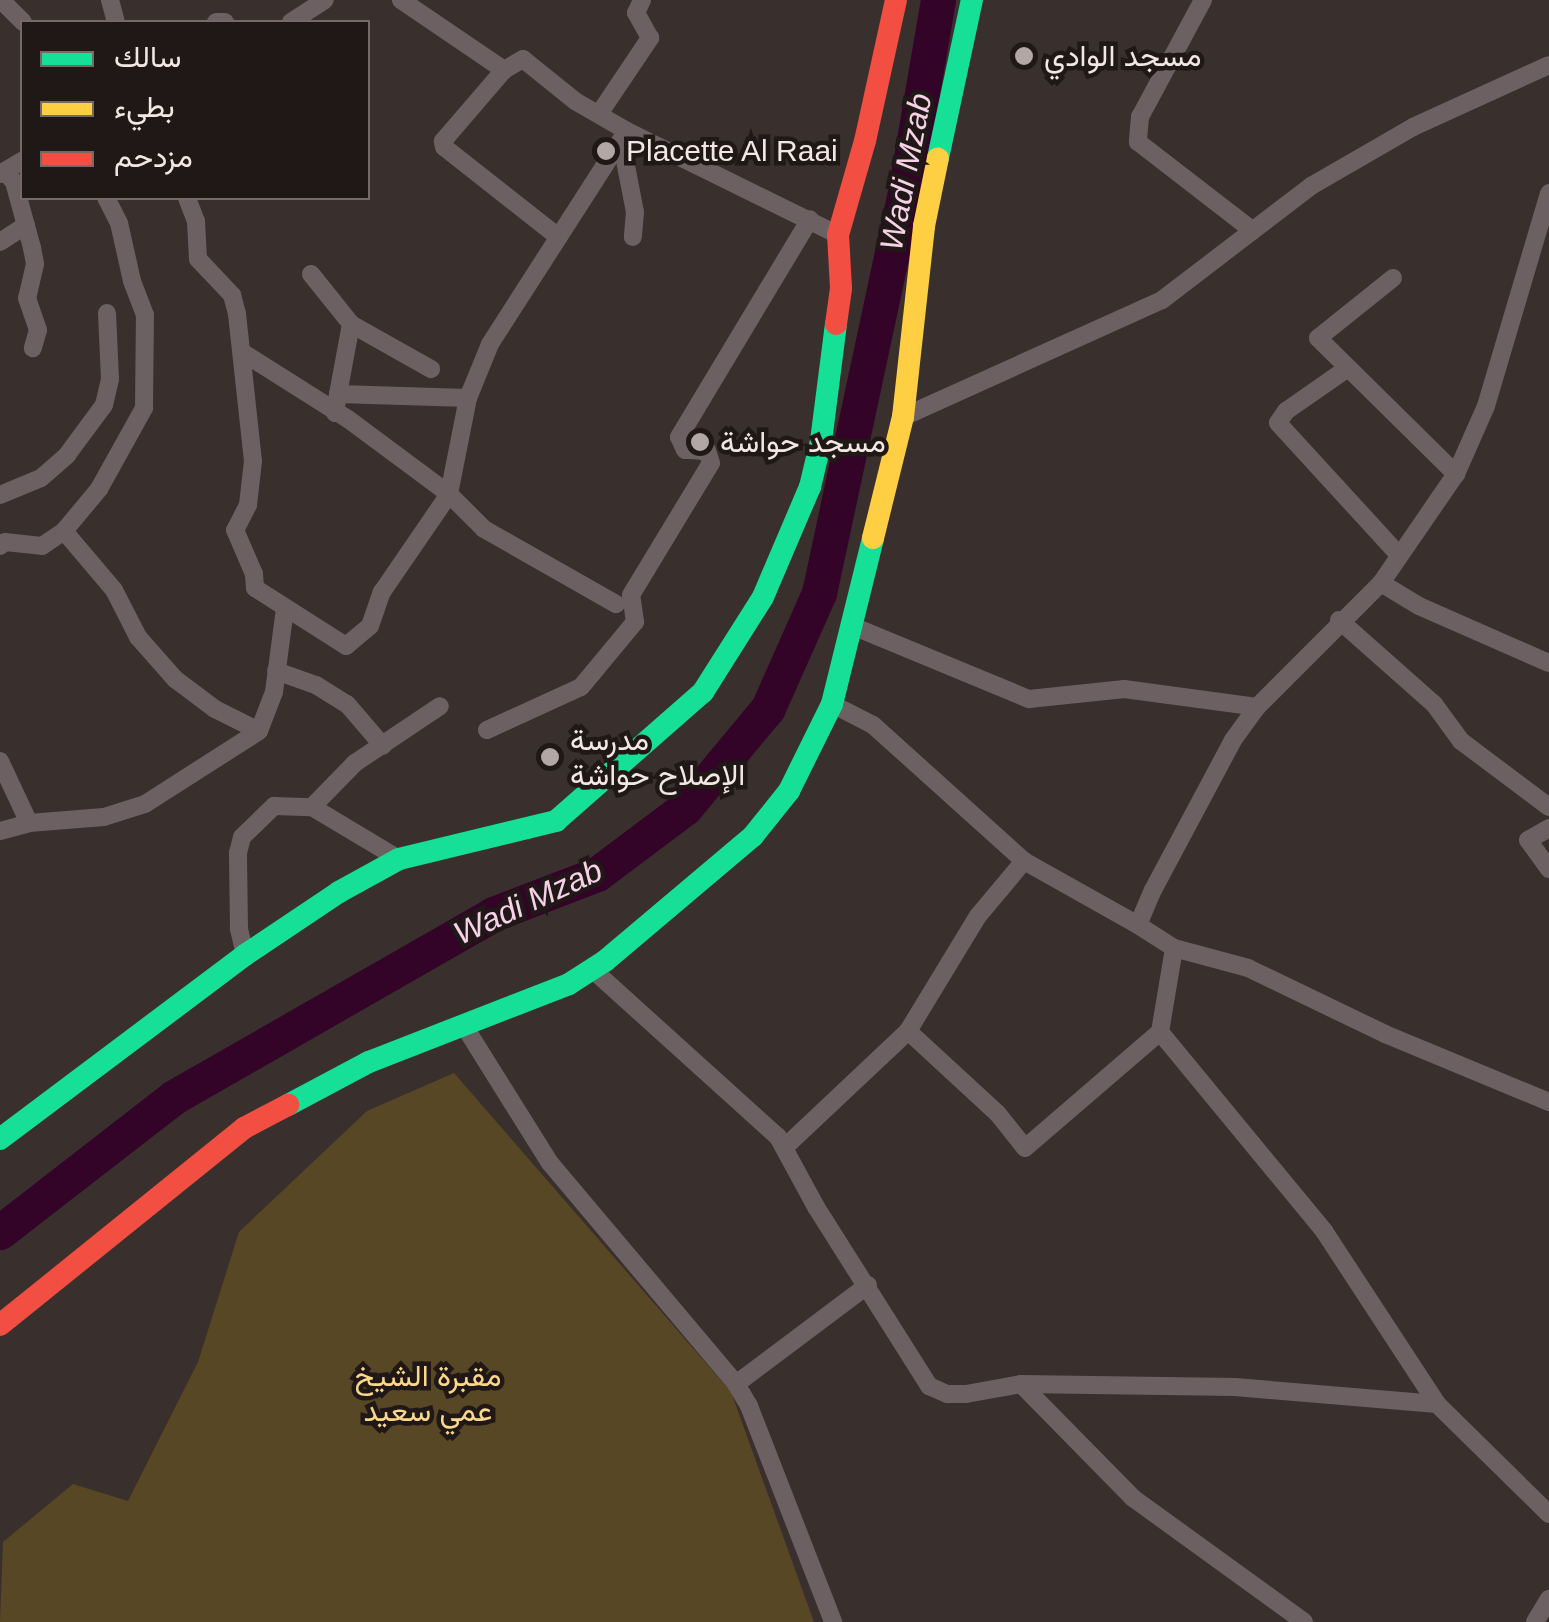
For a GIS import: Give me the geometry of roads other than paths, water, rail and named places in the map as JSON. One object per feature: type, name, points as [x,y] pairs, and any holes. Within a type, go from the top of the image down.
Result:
[{"type":"street","points":[[1,0],[21,20]]},
{"type":"street","points":[[294,20],[325,0]]},
{"type":"street","points":[[401,0],[504,70]]},
{"type":"street","points":[[0,1139],[245,955],[398,858],[556,821],[703,692],[763,597],[810,487],[821,441],[840,288],[838,234],[865,141],[896,0]]},
{"type":"street","points":[[0,1325],[244,1128],[369,1062],[463,1024],[509,1011],[592,969],[753,836],[799,776],[832,704],[904,417],[924,226],[972,0]]},
{"type":"street","points":[[1203,0],[1140,117],[1138,142],[1253,232]]},
{"type":"street","points":[[599,114],[650,38],[633,4]]},
{"type":"street","points":[[556,235],[444,147],[443,142],[504,70],[522,59],[624,135],[838,234]]},
{"type":"street","points":[[904,417],[1162,300],[1311,186],[1413,127],[1549,65]]},
{"type":"street","points":[[188,200],[196,221],[198,259],[234,300],[242,352],[253,462],[248,504],[234,530],[254,574],[255,588],[346,646],[370,626],[382,592],[449,494],[468,398],[490,344],[556,235],[624,135]]},
{"type":"street","points":[[624,135],[635,212],[634,237]]},
{"type":"street","points":[[2,173],[14,182],[34,264],[26,298],[38,330],[33,348]]},
{"type":"street","points":[[1138,925],[1233,740],[1257,707],[1339,620],[1381,583],[1456,474],[1486,406],[1549,194]]},
{"type":"street","points":[[0,546],[5,542],[42,546],[64,531],[98,489],[144,408],[146,314],[132,281],[120,223],[107,200]]},
{"type":"street","points":[[487,730],[582,687],[634,622],[630,595],[710,463],[707,450],[685,450],[679,437],[810,219]]},
{"type":"street","points":[[0,242],[26,225]]},
{"type":"street","points":[[311,274],[351,324],[431,370]]},
{"type":"street","points":[[1394,278],[1318,335],[1346,370],[1456,474]]},
{"type":"street","points":[[0,495],[40,478],[68,455],[104,406],[110,379],[107,313]]},
{"type":"street","points":[[337,404],[351,324]]},
{"type":"street","points":[[242,352],[337,404],[449,494],[484,530],[616,604]]},
{"type":"street","points":[[1346,370],[1286,411],[1278,423],[1400,556]]},
{"type":"street","points":[[337,404],[468,398]]},
{"type":"street","points":[[64,531],[114,590],[138,637],[176,679],[216,709],[260,731]]},
{"type":"street","points":[[1381,583],[1434,613],[1549,663]]},
{"type":"street","points":[[0,831],[29,823],[104,817],[145,804],[260,731],[274,692],[285,609]]},
{"type":"street","points":[[1339,620],[1434,704],[1461,741],[1549,807]]},
{"type":"street","points":[[850,626],[1029,698],[1124,689],[1257,707]]},
{"type":"street","points":[[276,671],[328,691],[355,712],[382,746]]},
{"type":"street","points":[[832,704],[873,725],[1024,862],[1174,948],[1248,968],[1386,1034],[1549,1102]]},
{"type":"street","points":[[312,807],[347,770],[440,706]]},
{"type":"street","points":[[0,761],[29,823]]},
{"type":"street","points":[[245,955],[239,928],[240,841],[260,816],[274,806],[312,807],[398,858]]},
{"type":"street","points":[[1549,828],[1528,840],[1549,869]]},
{"type":"street","points":[[785,1147],[908,1031],[978,916],[1024,862]]},
{"type":"street","points":[[908,1031],[998,1114],[1026,1148],[1160,1032],[1174,948]]},
{"type":"street","points":[[592,969],[785,1147],[816,1207],[929,1386],[947,1394],[1021,1384],[1287,1389],[1437,1404]]},
{"type":"street","points":[[463,1024],[550,1163],[736,1384],[749,1406],[833,1622]]},
{"type":"street","points":[[1160,1032],[1324,1231],[1437,1404],[1549,1514]]},
{"type":"street","points":[[736,1384],[868,1285]]},
{"type":"street","points":[[1021,1384],[1132,1498],[1304,1622]]},
{"type":"street","points":[[1536,1622],[1549,1599]]},
{"type":"waterway","name":"Wadi Mzab","points":[[0,1232],[174,1097],[493,914],[597,874],[685,808],[768,708],[819,593],[907,181],[938,0]]},
{"type":"place","name":"مسجد الوادي","points":[[1024,56]]},
{"type":"place","name":"Placette Al Raai","points":[[606,151]]},
{"type":"place","name":"مسجد حواشة","points":[[700,442]]},
{"type":"place","name":"مدرسة الإصلاح حواشة","points":[[550,757]]},
{"type":"park label","name":"مقبرة الشيخ عمي سعيد","points":[[428,1393]]}]
